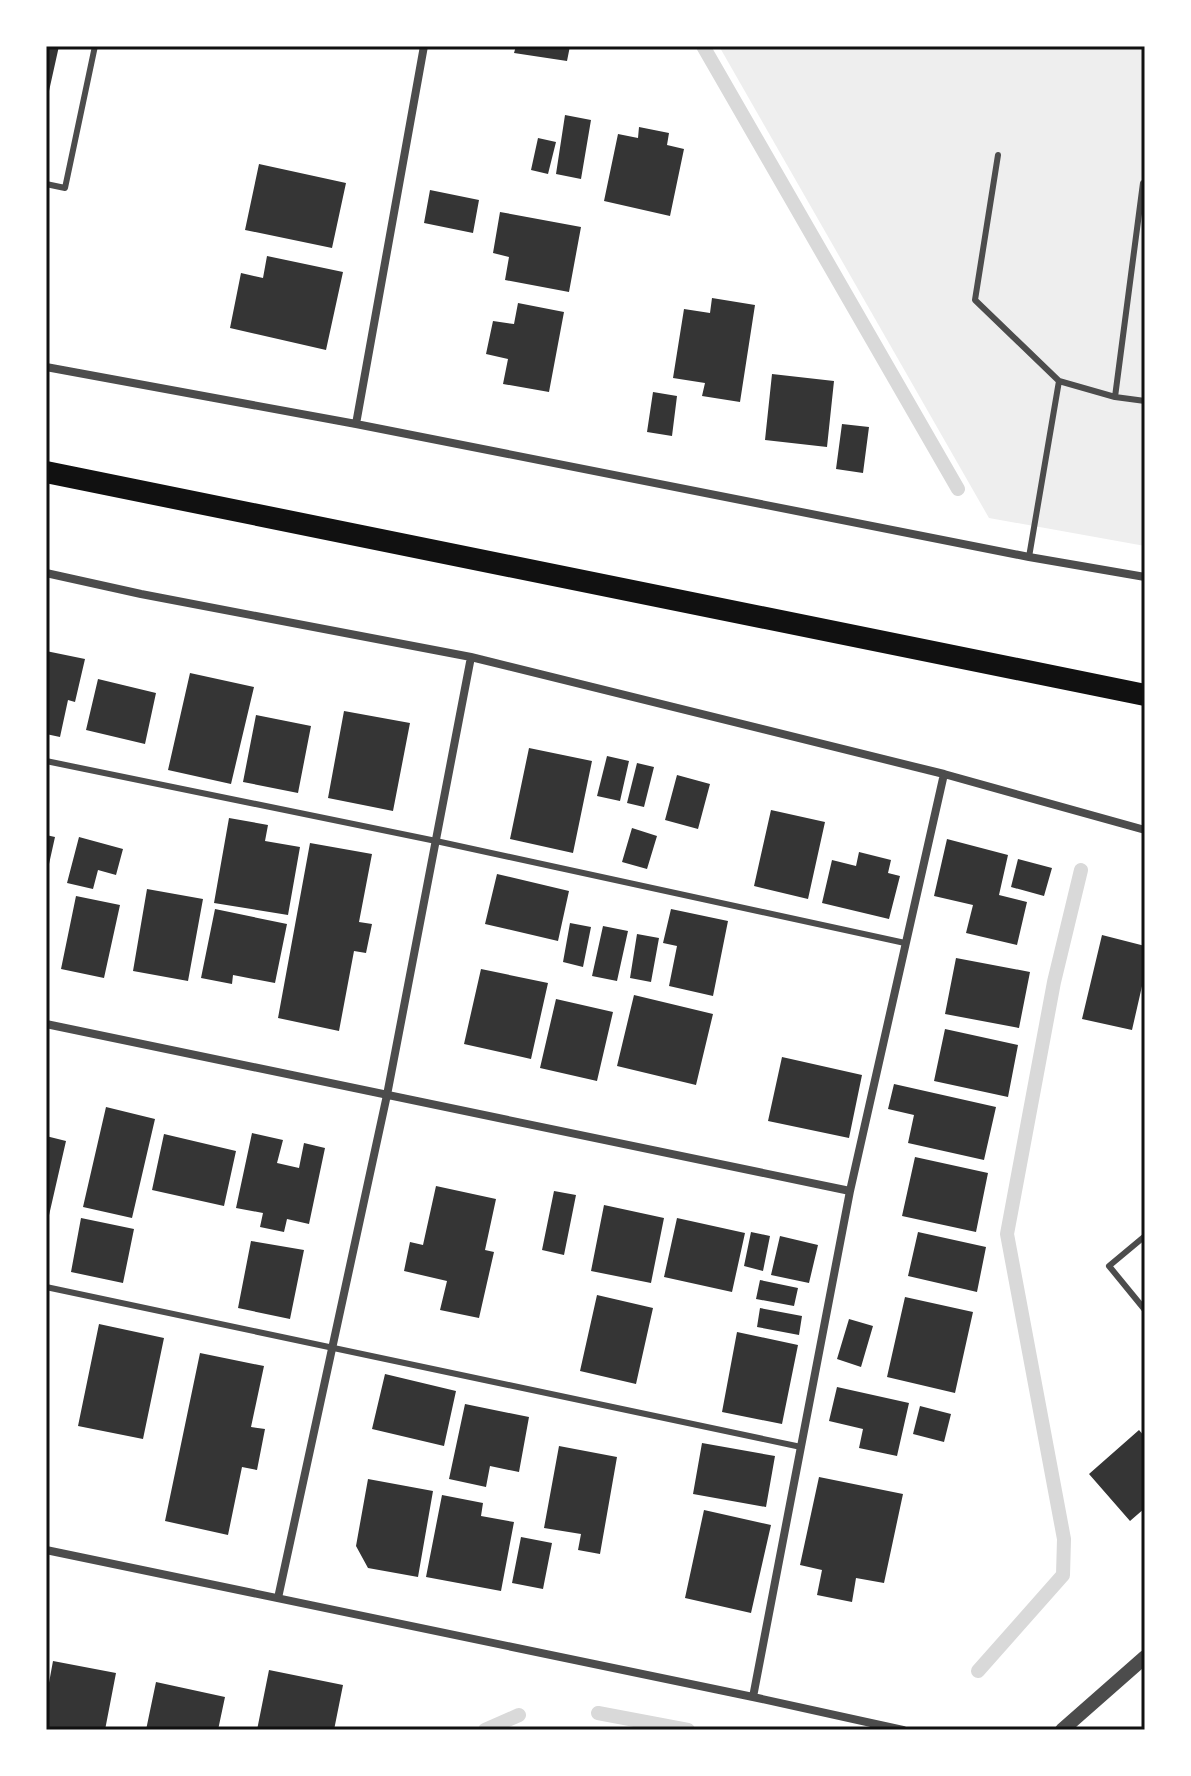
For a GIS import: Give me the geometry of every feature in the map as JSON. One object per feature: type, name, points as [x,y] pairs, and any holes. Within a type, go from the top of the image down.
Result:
[{"type":"highway","points":[[46,472],[1145,695]]},
{"type":"street","points":[[356,424],[424,46]]},
{"type":"street","points":[[46,367],[1145,577]]},
{"type":"street","points":[[46,573],[471,657],[944,774],[1145,830]]},
{"type":"street","points":[[278,1598],[387,1095],[471,657]]},
{"type":"street","points":[[753,1697],[850,1191],[944,774]]},
{"type":"street","points":[[46,1024],[850,1191]]},
{"type":"street","points":[[46,1550],[903,1730]]},
{"type":"street","points":[[1062,1730],[1145,1657]]},
{"type":"lane","points":[[46,184],[65,188],[95,46]]},
{"type":"lane","points":[[998,155],[975,300],[1059,381],[1115,397],[1145,401]]},
{"type":"lane","points":[[1115,397],[1143,183]]},
{"type":"lane","points":[[1029,557],[1059,381]]},
{"type":"lane","points":[[46,761],[436,841],[905,943]]},
{"type":"lane","points":[[1145,1236],[1109,1266],[1145,1310]]},
{"type":"lane","points":[[46,1287],[801,1447]]},
{"type":"shaded area","points":[[719,46],[1145,46],[1145,546],[989,518]]},
{"type":"building","points":[[46,46],[59,46],[47,100],[46,100]]},
{"type":"building","points":[[516,46],[570,46],[567,61],[514,53]]},
{"type":"building","points":[[565,115],[591,120],[581,179],[556,174]]},
{"type":"building","points":[[639,127],[669,133],[667,145],[684,149],[670,216],[604,201],[618,134],[638,138]]},
{"type":"building","points":[[538,138],[556,142],[548,174],[531,170]]},
{"type":"building","points":[[259,164],[346,183],[332,248],[245,230]]},
{"type":"building","points":[[430,190],[479,200],[473,233],[424,223]]},
{"type":"building","points":[[500,212],[581,227],[569,292],[505,280],[509,257],[493,253]]},
{"type":"building","points":[[267,256],[343,272],[326,350],[230,328],[241,273],[263,278]]},
{"type":"building","points":[[712,298],[755,305],[740,402],[702,396],[705,383],[673,378],[684,309],[710,313]]},
{"type":"building","points":[[518,303],[564,312],[549,392],[503,384],[508,359],[486,354],[493,321],[514,324]]},
{"type":"building","points":[[772,374],[834,381],[827,447],[765,440]]},
{"type":"building","points":[[653,392],[677,396],[672,436],[647,432]]},
{"type":"building","points":[[842,424],[869,427],[863,473],[836,469]]},
{"type":"building","points":[[46,651],[85,659],[75,702],[68,700],[60,737],[46,734]]},
{"type":"building","points":[[190,673],[254,687],[231,784],[168,770]]},
{"type":"building","points":[[98,679],[156,693],[145,744],[86,730]]},
{"type":"building","points":[[344,711],[410,723],[393,811],[328,798]]},
{"type":"building","points":[[256,715],[311,726],[298,793],[243,782]]},
{"type":"building","points":[[529,748],[592,761],[573,853],[510,839]]},
{"type":"building","points":[[607,756],[629,761],[620,801],[597,796]]},
{"type":"building","points":[[637,763],[654,767],[644,807],[627,803]]},
{"type":"building","points":[[677,775],[710,784],[698,829],[665,820]]},
{"type":"building","points":[[771,810],[825,822],[808,899],[754,886]]},
{"type":"building","points":[[229,818],[268,825],[265,841],[300,847],[288,915],[214,903]]},
{"type":"building","points":[[632,828],[657,836],[647,869],[622,862]]},
{"type":"building","points":[[46,835],[55,837],[47,873],[46,873]]},
{"type":"building","points":[[79,837],[123,849],[116,875],[98,870],[93,889],[67,883]]},
{"type":"building","points":[[947,839],[1008,855],[999,895],[1027,902],[1017,945],[966,933],[973,905],[934,896]]},
{"type":"building","points":[[310,843],[372,854],[359,922],[372,924],[366,953],[354,951],[339,1031],[278,1018]]},
{"type":"building","points":[[859,852],[891,860],[888,873],[900,876],[889,919],[822,903],[832,860],[856,866]]},
{"type":"building","points":[[1018,859],[1052,868],[1044,896],[1011,887]]},
{"type":"building","points":[[497,874],[569,891],[558,941],[485,924]]},
{"type":"building","points":[[147,889],[203,899],[188,981],[133,971]]},
{"type":"building","points":[[76,896],[120,905],[104,978],[61,969]]},
{"type":"building","points":[[215,909],[287,924],[275,983],[233,975],[232,984],[201,978]]},
{"type":"building","points":[[671,909],[728,921],[713,996],[669,986],[677,946],[663,943]]},
{"type":"building","points":[[570,923],[591,927],[583,967],[563,962]]},
{"type":"building","points":[[603,926],[628,931],[617,981],[592,976]]},
{"type":"building","points":[[637,934],[659,938],[651,982],[630,978]]},
{"type":"building","points":[[1102,935],[1145,946],[1145,973],[1132,1030],[1082,1019]]},
{"type":"building","points":[[956,958],[1030,972],[1019,1028],[945,1014]]},
{"type":"building","points":[[481,969],[548,983],[531,1059],[464,1044]]},
{"type":"building","points":[[634,995],[713,1014],[696,1085],[617,1066]]},
{"type":"building","points":[[556,999],[613,1012],[597,1081],[540,1068]]},
{"type":"building","points":[[945,1029],[1018,1045],[1008,1097],[934,1081]]},
{"type":"building","points":[[782,1057],[862,1075],[849,1138],[768,1121]]},
{"type":"building","points":[[894,1084],[996,1107],[984,1160],[908,1143],[914,1115],[888,1109]]},
{"type":"building","points":[[106,1107],[155,1119],[132,1218],[83,1207]]},
{"type":"building","points":[[252,1133],[283,1140],[277,1163],[299,1168],[304,1143],[325,1148],[309,1224],[287,1219],[284,1232],[260,1227],[263,1213],[236,1208]]},
{"type":"building","points":[[164,1134],[236,1151],[224,1206],[152,1190]]},
{"type":"building","points":[[46,1136],[66,1141],[47,1224],[46,1223]]},
{"type":"building","points":[[915,1157],[988,1173],[976,1232],[902,1216]]},
{"type":"building","points":[[436,1186],[496,1199],[485,1250],[494,1252],[479,1318],[440,1310],[447,1281],[404,1271],[410,1242],[423,1245]]},
{"type":"building","points":[[554,1191],[576,1195],[564,1255],[542,1250]]},
{"type":"building","points":[[604,1205],[664,1218],[651,1283],[591,1271]]},
{"type":"building","points":[[81,1218],[134,1229],[123,1283],[71,1272]]},
{"type":"building","points":[[677,1218],[745,1233],[732,1292],[664,1277]]},
{"type":"building","points":[[751,1232],[770,1236],[763,1271],[744,1266]]},
{"type":"building","points":[[918,1232],[986,1247],[977,1292],[908,1276]]},
{"type":"building","points":[[780,1236],[818,1245],[809,1283],[771,1275]]},
{"type":"building","points":[[251,1241],[304,1250],[290,1319],[238,1308]]},
{"type":"building","points":[[760,1280],[798,1288],[794,1306],[756,1299]]},
{"type":"building","points":[[597,1295],[653,1308],[636,1384],[580,1371]]},
{"type":"building","points":[[905,1297],[973,1312],[955,1393],[887,1377]]},
{"type":"building","points":[[760,1308],[802,1316],[799,1335],[757,1327]]},
{"type":"building","points":[[849,1319],[873,1326],[861,1367],[837,1359]]},
{"type":"building","points":[[99,1324],[164,1338],[143,1439],[78,1426]]},
{"type":"building","points":[[737,1332],[798,1345],[782,1424],[722,1412]]},
{"type":"building","points":[[200,1353],[264,1366],[251,1427],[265,1429],[257,1470],[242,1467],[228,1535],[165,1521]]},
{"type":"building","points":[[385,1374],[456,1391],[444,1446],[372,1429]]},
{"type":"building","points":[[837,1387],[909,1403],[897,1456],[859,1448],[863,1429],[829,1421]]},
{"type":"building","points":[[465,1404],[529,1417],[519,1472],[490,1466],[486,1487],[449,1479]]},
{"type":"building","points":[[920,1406],[951,1414],[944,1442],[913,1434]]},
{"type":"building","points":[[1139,1430],[1145,1437],[1145,1508],[1130,1521],[1089,1474]]},
{"type":"building","points":[[702,1443],[775,1456],[766,1507],[693,1494]]},
{"type":"building","points":[[559,1446],[617,1457],[600,1554],[578,1550],[581,1534],[544,1528]]},
{"type":"building","points":[[819,1477],[903,1494],[884,1583],[856,1578],[852,1602],[817,1595],[822,1570],[800,1565]]},
{"type":"building","points":[[368,1479],[433,1491],[418,1577],[368,1568],[356,1546]]},
{"type":"building","points":[[442,1495],[483,1503],[481,1516],[514,1522],[501,1591],[426,1577]]},
{"type":"building","points":[[704,1510],[771,1525],[751,1613],[685,1598]]},
{"type":"building","points":[[521,1537],[552,1543],[543,1589],[512,1583]]},
{"type":"building","points":[[53,1661],[116,1673],[105,1730],[46,1730],[46,1699]]},
{"type":"building","points":[[269,1670],[343,1685],[334,1730],[257,1730]]},
{"type":"building","points":[[156,1682],[225,1697],[218,1730],[146,1730]]},
{"type":"waterway","points":[[703,46],[958,489]]},
{"type":"waterway","points":[[978,1671],[1063,1575],[1064,1539],[1007,1234],[1054,982],[1081,870]]},
{"type":"waterway","points":[[598,1713],[688,1730]]},
{"type":"waterway","points":[[485,1730],[519,1715]]}]
